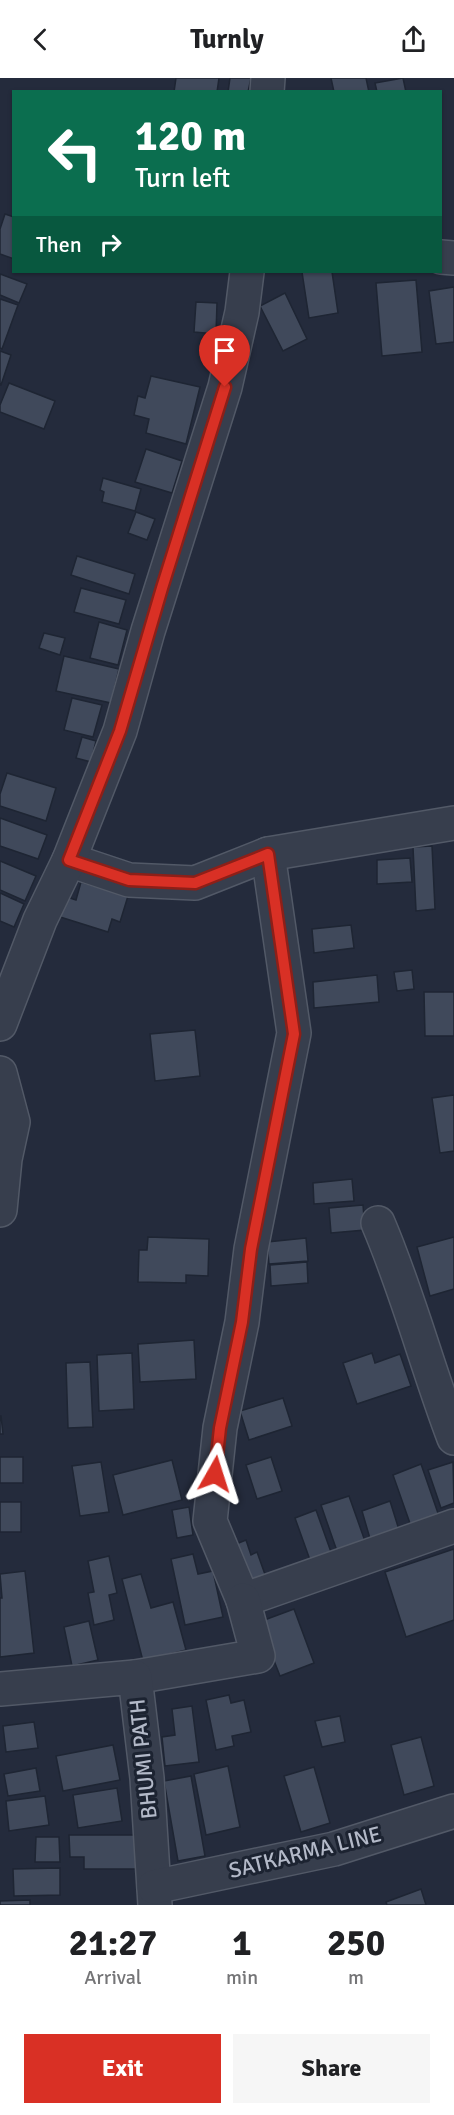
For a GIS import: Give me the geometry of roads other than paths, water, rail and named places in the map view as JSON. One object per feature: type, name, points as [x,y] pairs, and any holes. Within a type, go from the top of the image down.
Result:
[{"type":"street","points":[[0,1024],[40,920],[69,860],[120,731],[158,599],[225,387],[242,312],[247,273]]},
{"type":"street","points":[[69,860],[129,880],[195,883],[268,854],[454,823]]},
{"type":"street","points":[[135,1677],[258,1656],[243,1600],[210,1521],[220,1428],[242,1322],[251,1249],[294,1034],[268,854]]},
{"type":"street","points":[[0,1073],[13,1122],[5,1159],[0,1210]]},
{"type":"street","points":[[378,1223],[394,1260],[420,1345],[454,1438]]},
{"type":"street","points":[[243,1600],[454,1526]]},
{"type":"street","name":"BHUMI PATH","points":[[0,1689],[135,1677],[147,1778],[155,1896]]},
{"type":"street","name":"SATKARMA LINE","points":[[155,1896],[334,1849],[454,1811]]}]
